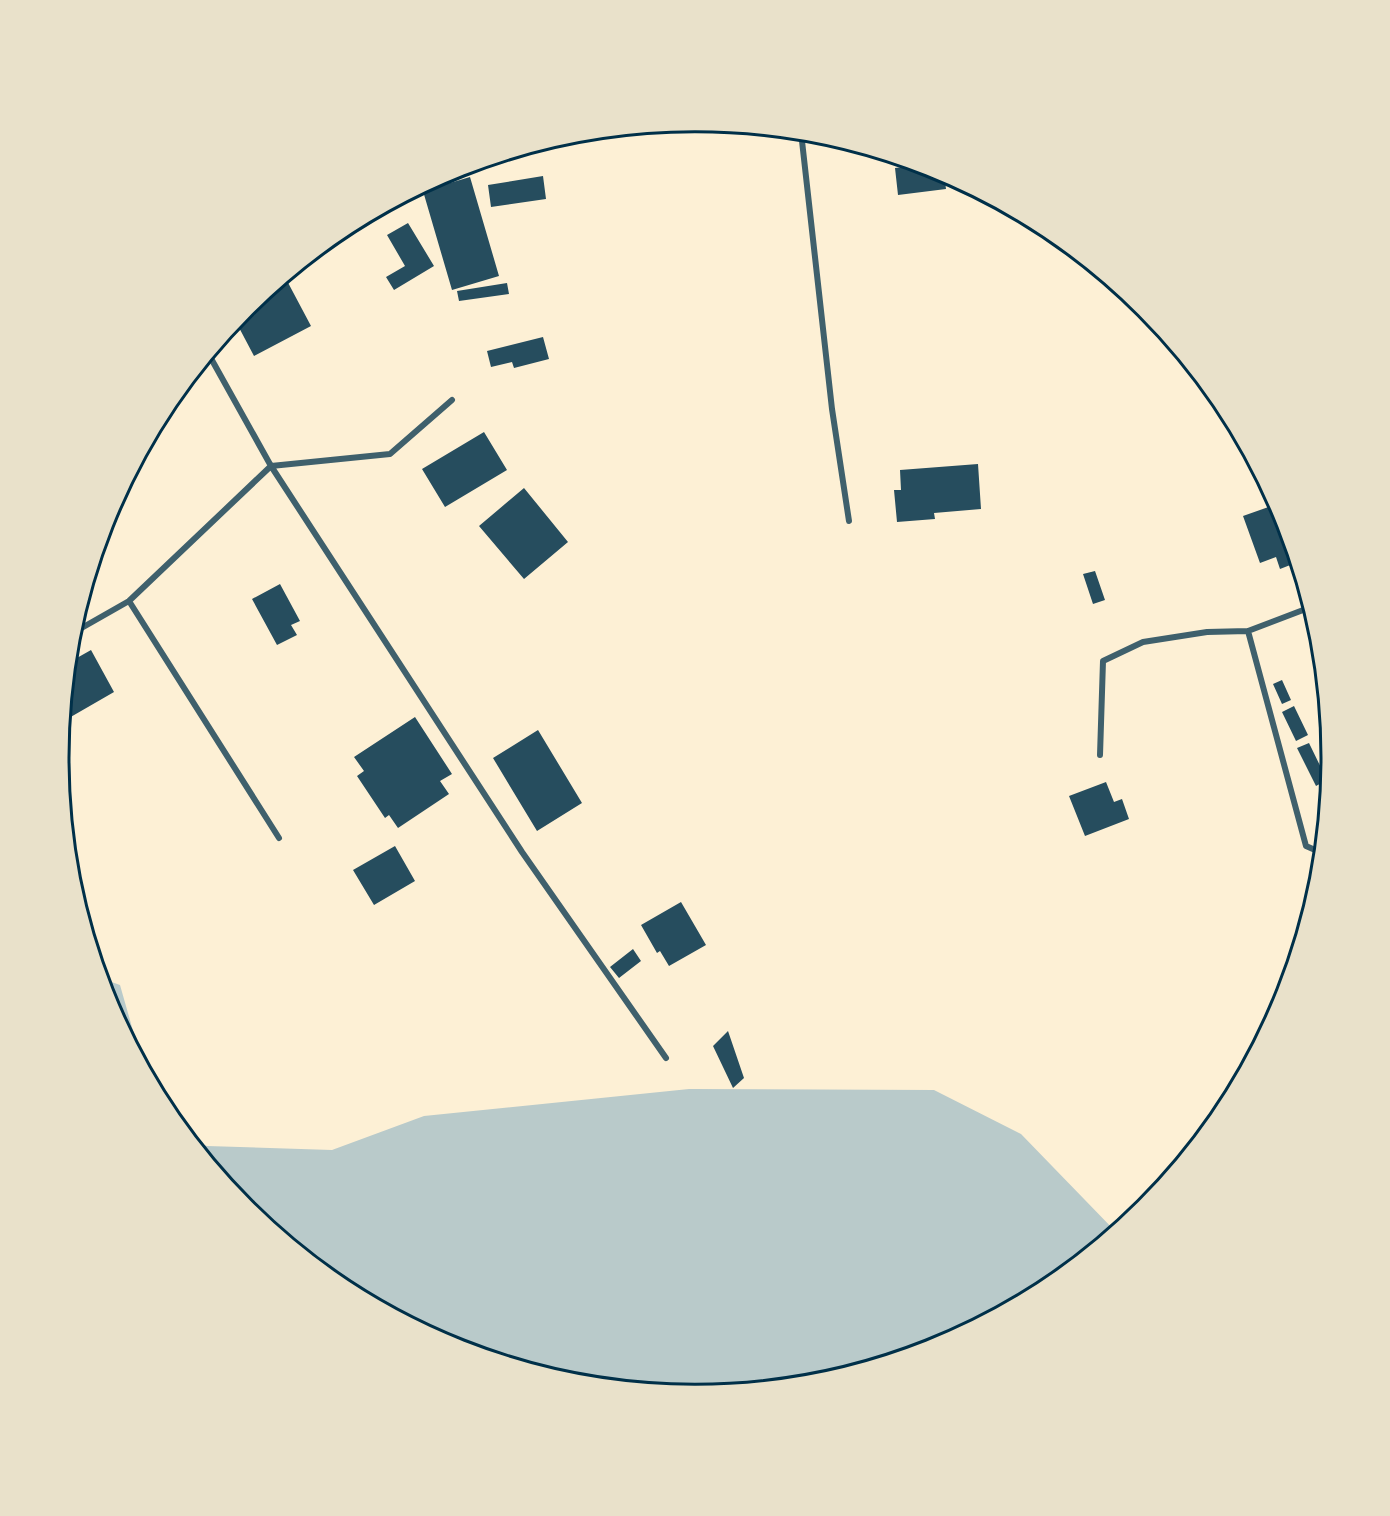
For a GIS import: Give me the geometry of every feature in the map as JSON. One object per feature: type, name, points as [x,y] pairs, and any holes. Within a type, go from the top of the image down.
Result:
[{"type":"street","points":[[802,141],[832,409],[849,521]]},
{"type":"street","points":[[212,360],[271,466],[522,852],[666,1058]]},
{"type":"street","points":[[83,627],[129,601],[271,466],[390,454],[452,400]]},
{"type":"street","points":[[129,601],[279,838]]},
{"type":"street","points":[[1100,755],[1103,661],[1143,642],[1207,632],[1248,631],[1303,610]]},
{"type":"street","points":[[1248,631],[1306,846],[1314,850]]},
{"type":"shaded area","points":[[111,982],[120,985],[134,1036]]},
{"type":"shaded area","points":[[689,1089],[934,1090],[1021,1134],[1111,1227],[1076,1255],[1008,1300],[935,1336],[857,1363],[777,1379],[736,1383],[654,1383],[613,1379],[533,1363],[494,1351],[455,1336],[382,1300],[314,1255],[282,1229],[252,1201],[202,1144],[332,1150],[424,1116]]},
{"type":"building","points":[[902,167],[935,180],[945,185],[946,189],[898,195],[895,168]]},
{"type":"building","points":[[543,176],[546,199],[491,207],[488,185]]},
{"type":"building","points":[[470,177],[499,276],[452,290],[424,194]]},
{"type":"building","points":[[408,223],[434,266],[394,290],[386,277],[405,266],[387,235]]},
{"type":"building","points":[[288,282],[311,326],[254,356],[239,328]]},
{"type":"building","points":[[507,283],[509,294],[459,301],[457,291]]},
{"type":"building","points":[[543,337],[549,359],[514,368],[512,362],[491,367],[487,351]]},
{"type":"building","points":[[484,432],[507,470],[445,507],[422,469]]},
{"type":"building","points":[[978,464],[981,509],[934,513],[935,519],[897,522],[894,490],[901,490],[900,470]]},
{"type":"building","points":[[524,488],[568,542],[524,579],[479,526]]},
{"type":"building","points":[[1268,507],[1290,565],[1280,569],[1276,557],[1260,563],[1243,516]]},
{"type":"building","points":[[1095,571],[1105,600],[1093,604],[1083,574]]},
{"type":"building","points":[[280,584],[300,621],[291,625],[297,635],[277,645],[252,599]]},
{"type":"building","points":[[91,650],[114,692],[70,717],[74,676],[77,658]]},
{"type":"building","points":[[1282,680],[1291,700],[1282,704],[1273,684]]},
{"type":"building","points":[[1294,706],[1308,735],[1296,741],[1282,712]]},
{"type":"building","points":[[415,717],[452,774],[440,781],[449,794],[398,828],[389,815],[385,818],[357,776],[364,771],[354,757]]},
{"type":"building","points":[[538,730],[582,803],[537,831],[493,758]]},
{"type":"building","points":[[1309,743],[1321,767],[1320,784],[1316,786],[1297,748]]},
{"type":"building","points":[[1106,782],[1114,802],[1122,799],[1129,819],[1085,836],[1069,796]]},
{"type":"building","points":[[395,846],[415,881],[374,905],[353,870]]},
{"type":"building","points":[[681,902],[706,945],[669,966],[660,951],[657,953],[641,925]]},
{"type":"building","points":[[633,949],[641,961],[619,978],[610,967]]},
{"type":"building","points":[[728,1031],[744,1078],[733,1088],[713,1046]]}]
